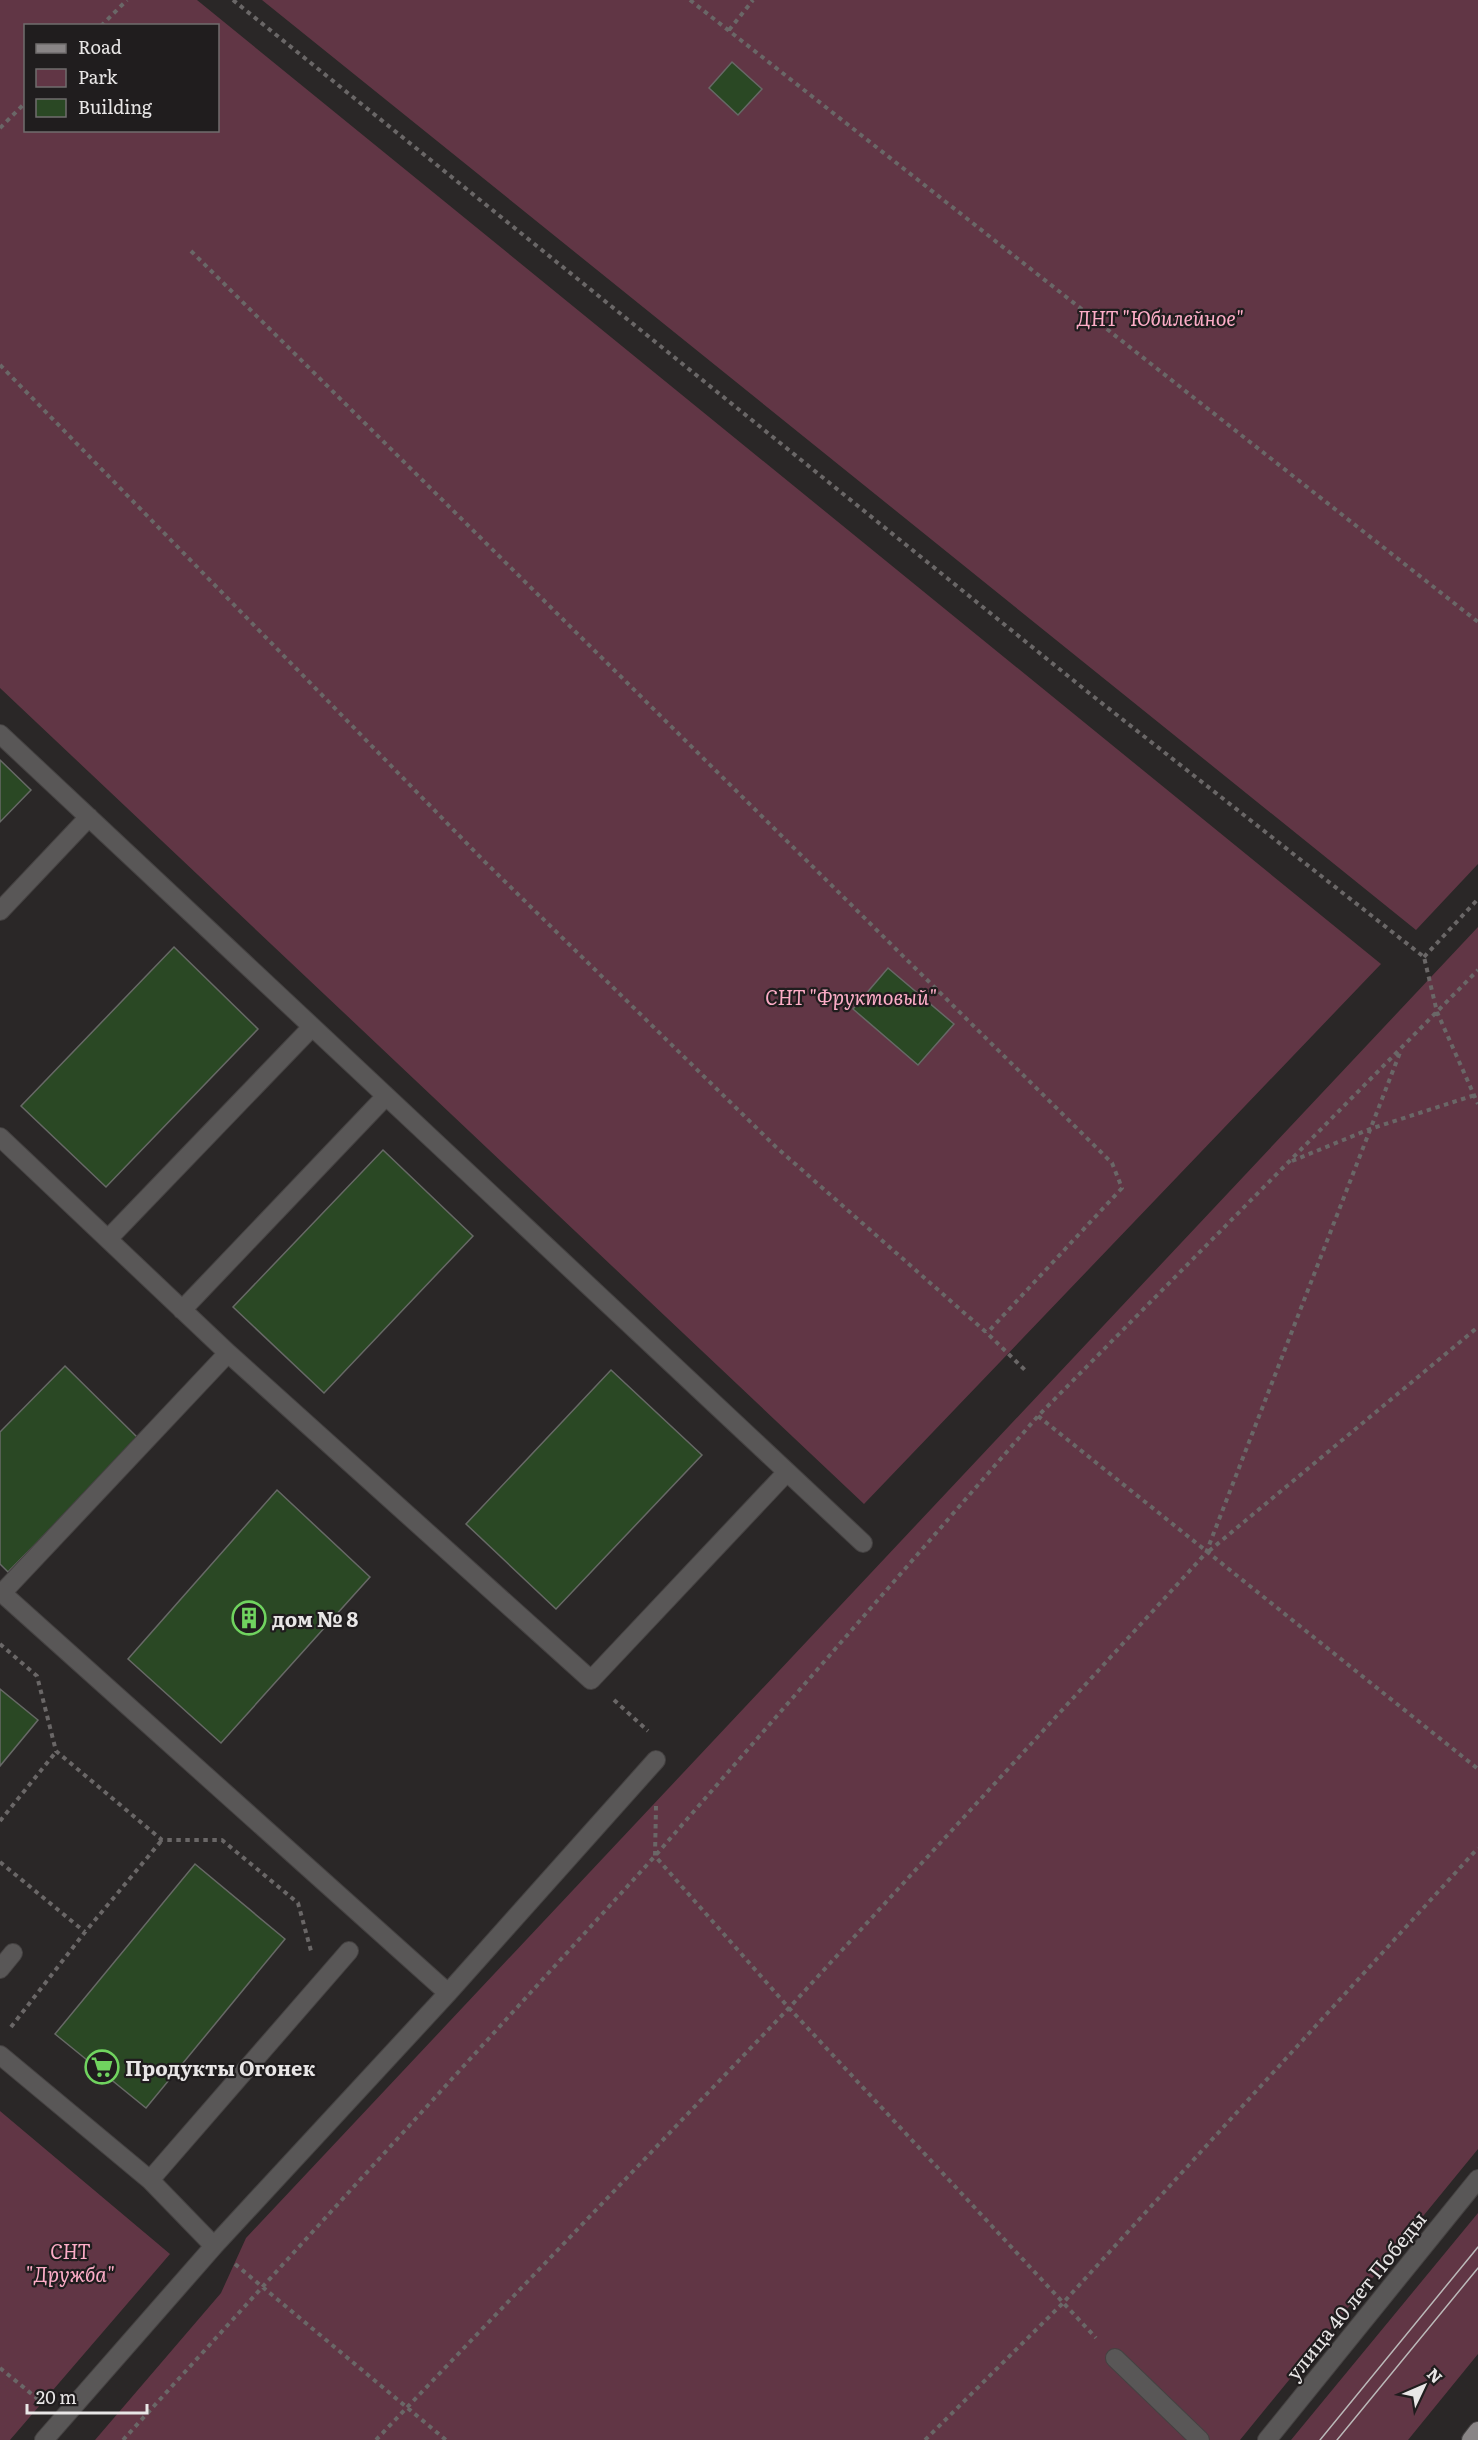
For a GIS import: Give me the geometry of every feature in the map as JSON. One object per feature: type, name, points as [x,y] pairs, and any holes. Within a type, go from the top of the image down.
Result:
[{"type":"main road","points":[[1471,2440],[1478,2432]]},
{"type":"street","points":[[0,734],[863,1543]]},
{"type":"street","points":[[0,911],[89,817]]},
{"type":"street","points":[[108,1239],[312,1027]]},
{"type":"street","points":[[182,1310],[386,1096]]},
{"type":"street","points":[[0,1137],[228,1353],[591,1680],[787,1472]]},
{"type":"street","points":[[228,1353],[2,1593],[448,1993]]},
{"type":"street","points":[[44,2440],[221,2252],[656,1760]]},
{"type":"street","points":[[150,2180],[349,1951]]},
{"type":"street","points":[[0,1969],[13,1953]]},
{"type":"street","points":[[0,2055],[150,2180],[221,2252]]},
{"type":"street","name":"улица 40 лет Победы","points":[[1268,2440],[1478,2179]]},
{"type":"street","points":[[1115,2358],[1200,2440]]},
{"type":"path","points":[[103,24],[127,0]]},
{"type":"path","points":[[233,0],[1089,693],[1424,957],[1437,1012],[1476,1095],[1478,1104]]},
{"type":"path","points":[[690,0],[1478,622]]},
{"type":"path","points":[[729,30],[753,0]]},
{"type":"path","points":[[0,128],[24,104]]},
{"type":"path","points":[[191,251],[1112,1163],[1122,1188],[987,1333]]},
{"type":"path","points":[[0,365],[484,861],[776,1147],[987,1333],[1027,1372]]},
{"type":"path","points":[[1424,957],[1478,899]]},
{"type":"path","points":[[123,2440],[655,1856],[1038,1416],[1478,970]]},
{"type":"path","points":[[1206,1553],[1401,1048]]},
{"type":"path","points":[[1289,1162],[1370,1128],[1476,1095]]},
{"type":"path","points":[[376,2440],[789,2008],[1206,1553],[1478,1327]]},
{"type":"path","points":[[1038,1416],[1478,1769]]},
{"type":"path","points":[[0,1644],[37,1676],[56,1751],[162,1840],[222,1840],[298,1903],[320,1983]]},
{"type":"path","points":[[591,1680],[650,1733]]},
{"type":"path","points":[[0,1821],[56,1751]]},
{"type":"path","points":[[656,1760],[655,1856],[789,2008],[1062,2304],[1115,2358]]},
{"type":"path","points":[[7,2033],[85,1932],[162,1840]]},
{"type":"path","points":[[925,2440],[1062,2304],[1478,1848]]},
{"type":"path","points":[[0,1862],[85,1932]]},
{"type":"path","points":[[221,2252],[446,2440]]},
{"type":"path","points":[[0,2368],[62,2420]]},
{"type":"green space","name":"СНТ \"Фруктовый\"","points":[[0,0],[197,0],[1381,964],[864,1504],[0,688]]},
{"type":"green space","name":"ДНТ \"Юбилейное\"","points":[[262,0],[1478,0],[1478,864],[1416,930]]},
{"type":"green space","points":[[1478,927],[1478,2149],[1240,2440],[95,2440],[221,2293],[246,2238]]},
{"type":"green space","name":"СНТ \"Дружба\"","points":[[0,2111],[170,2254],[10,2440],[0,2440]]},
{"type":"green space","points":[[1478,2213],[1478,2354],[1408,2440],[1291,2440]]},
{"type":"building","points":[[732,62],[762,89],[738,115],[709,88]]},
{"type":"building","points":[[0,760],[31,790],[0,822]]},
{"type":"building","points":[[174,947],[258,1029],[106,1187],[21,1106]]},
{"type":"building","points":[[888,968],[954,1024],[918,1065],[853,1009]]},
{"type":"building","points":[[383,1150],[473,1236],[324,1393],[233,1307]]},
{"type":"building","points":[[65,1366],[139,1439],[8,1572],[0,1564],[0,1432]]},
{"type":"building","points":[[611,1370],[702,1455],[556,1609],[466,1524]]},
{"type":"building","name":"дом № 8","points":[[277,1490],[370,1577],[221,1743],[128,1659]]},
{"type":"building","points":[[0,1689],[38,1720],[0,1766]]},
{"type":"building","points":[[195,1864],[285,1939],[146,2108],[55,2034]]},
{"type":"tram line","points":[[1320,2440],[1478,2247]]},
{"type":"tram line","points":[[1337,2440],[1478,2268]]},
{"type":"place","name":"дом № 8","points":[[249,1618]]},
{"type":"place","name":"Продукты Огонек","points":[[102,2067]]}]
